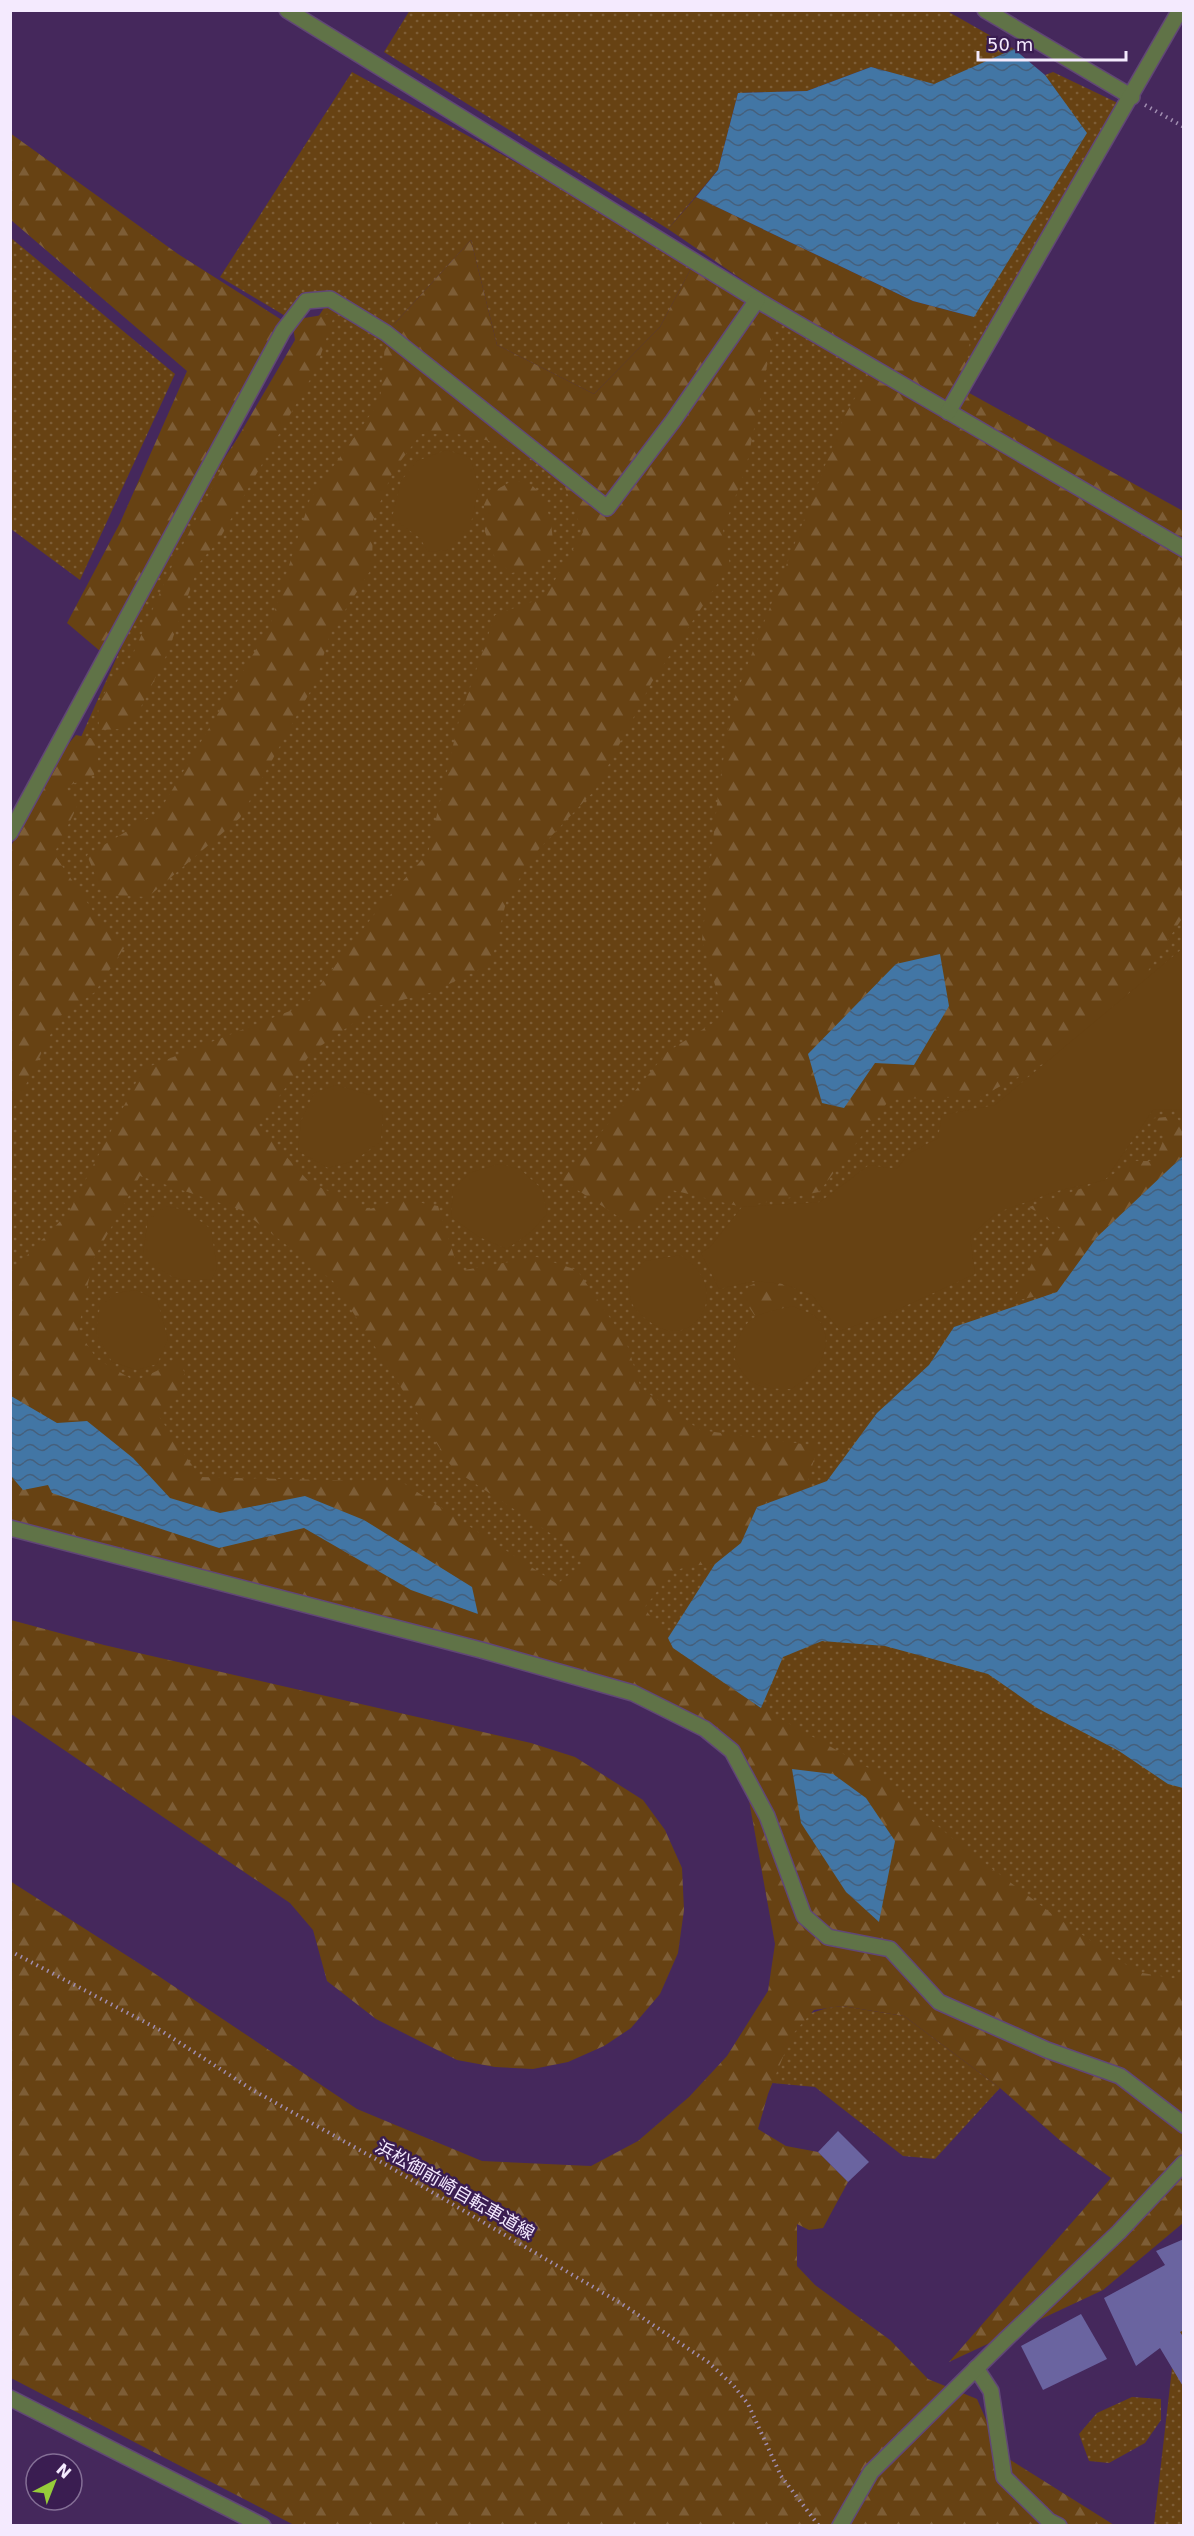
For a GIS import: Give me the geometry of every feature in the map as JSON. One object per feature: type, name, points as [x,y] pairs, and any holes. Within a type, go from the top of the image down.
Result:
[{"type":"street","points":[[287,10],[757,300],[1184,549]]},
{"type":"street","points":[[985,10],[1132,97]]},
{"type":"street","points":[[948,412],[1132,97],[1180,10]]},
{"type":"street","points":[[10,833],[283,331],[306,301],[330,299],[386,333],[608,508],[673,421],[757,300]]},
{"type":"street","points":[[10,1528],[481,1650],[633,1693],[705,1729],[732,1751],[767,1816],[804,1916],[828,1937],[890,1948],[939,2002],[1047,2049],[1120,2076],[1184,2125]]},
{"type":"street","points":[[840,2526],[871,2472],[1119,2232],[1184,2163]]},
{"type":"street","points":[[976,2368],[991,2391],[1004,2477],[1049,2522],[1059,2526]]},
{"type":"street","points":[[10,2398],[262,2526]]},
{"type":"path","points":[[1132,97],[1184,127]]},
{"type":"path","name":"浜松御前崎自転車道線","points":[[10,1951],[160,2031],[251,2089],[381,2162],[622,2304],[708,2362],[748,2404],[781,2475],[819,2526]]},
{"type":"green space","points":[[410,10],[947,11],[1014,49],[934,85],[871,67],[807,91],[738,93],[718,170],[668,229],[384,52]]},
{"type":"green space","points":[[352,72],[695,261],[660,327],[594,394],[497,345],[471,240],[386,333],[598,477],[722,278],[1183,535],[1183,2097],[702,1691],[11,1524],[11,893],[168,543],[330,299],[306,301],[292,320],[220,277]]},
{"type":"green space","points":[[1053,72],[1120,104],[962,388],[966,326],[1086,133],[1045,75]]},
{"type":"green space","points":[[10,133],[178,254],[285,322],[107,657],[67,623],[120,523],[187,371],[11,220]]},
{"type":"green space","points":[[696,197],[913,301],[974,317],[962,389],[1183,511],[1183,917],[1111,1028],[980,1097],[890,1099],[819,1192],[742,1207],[672,1190],[636,1228],[562,1180],[667,1052],[724,1016],[702,940],[719,786],[732,705],[843,419],[872,368],[668,229]]},
{"type":"green space","points":[[11,238],[175,374],[80,580],[11,529]]},
{"type":"green space","points":[[471,240],[497,345],[594,394],[660,327],[695,261],[778,312],[746,468],[723,530],[730,565],[652,682],[596,789],[538,850],[507,898],[491,964],[430,993],[378,1006],[312,1052],[258,1125],[310,1183],[370,1209],[401,1199],[438,1206],[459,1271],[537,1257],[577,1270],[626,1341],[641,1388],[700,1430],[818,1446],[806,1488],[757,1507],[741,1544],[715,1564],[686,1566],[671,1574],[644,1608],[668,1638],[673,1648],[761,1708],[874,1771],[952,1838],[1056,1917],[1137,1972],[1183,1980],[1183,2223],[1103,2290],[949,2362],[1111,2178],[1063,2143],[1000,2088],[904,2016],[842,2006],[814,2010],[792,2035],[768,2094],[758,2129],[786,2146],[818,2152],[848,2182],[823,2228],[809,2230],[797,2224],[797,2266],[815,2285],[890,2340],[928,2379],[977,2399],[1001,2454],[1114,2525],[294,2525],[11,2378],[10,1881],[151,1971],[357,2109],[482,2161],[591,2166],[638,2141],[689,2097],[727,2056],[768,1991],[775,1944],[739,1745],[666,1710],[279,1590],[10,1520],[11,1272],[69,1212],[143,1069],[305,1005],[383,903],[428,853],[459,720],[495,615],[545,597],[583,532],[558,470],[486,440],[458,434],[421,434],[393,471],[373,520],[372,568],[330,634],[316,681],[240,818],[148,897],[103,895],[87,855],[159,812],[270,626],[310,499],[380,401],[386,333]],"holes":[[[140,1176],[241,1210],[333,1281],[453,1469],[562,1541],[586,1561],[557,1584],[402,1482],[200,1477],[156,1412],[178,1393],[185,1373],[178,1361],[135,1381],[97,1359],[78,1331],[93,1260]]]},
{"type":"green space","points":[[335,313],[316,369],[219,540],[200,562],[167,654],[136,717],[122,729],[99,730],[98,702],[133,654],[170,570],[237,439],[295,340],[292,320]]},
{"type":"green space","points":[[446,450],[470,457],[479,487],[471,523],[447,550],[428,552],[420,538],[392,518],[401,481],[417,461]]},
{"type":"green space","points":[[510,482],[525,482],[540,494],[551,524],[553,545],[553,554],[536,569],[511,573],[495,558],[485,532],[484,505],[489,494]]},
{"type":"green space","points":[[76,735],[95,739],[98,759],[94,775],[66,787],[77,807],[54,854],[102,924],[126,945],[95,992],[59,1017],[11,1111],[11,846],[64,749]]},
{"type":"green space","points":[[1183,948],[1183,1109],[1153,1110],[1105,1180],[1057,1191],[996,1213],[970,1236],[975,1274],[888,1314],[840,1331],[812,1295],[784,1284],[754,1281],[719,1289],[701,1253],[710,1247],[742,1207],[820,1202],[869,1165],[897,1169],[908,1154],[938,1138],[942,1115],[995,1105]]},
{"type":"green space","points":[[336,1085],[370,1095],[383,1112],[381,1141],[354,1161],[328,1168],[298,1151],[301,1121],[314,1093]]},
{"type":"green space","points":[[1175,1116],[1183,1125],[1183,1156],[1097,1237],[1057,1292],[1013,1301],[1035,1257],[1065,1231],[1029,1207],[1105,1180],[1132,1161],[1155,1161],[1165,1136],[1147,1119]]},
{"type":"green space","points":[[499,1164],[520,1169],[542,1189],[547,1214],[531,1232],[507,1249],[479,1237],[451,1217],[453,1190],[469,1173]]},
{"type":"green space","points":[[166,1206],[185,1210],[211,1229],[217,1268],[212,1279],[189,1280],[173,1277],[143,1253],[148,1220]]},
{"type":"green space","points":[[681,1255],[696,1269],[705,1284],[707,1297],[698,1319],[689,1327],[677,1331],[664,1329],[650,1322],[635,1309],[628,1279],[645,1261]]},
{"type":"green space","points":[[760,1281],[781,1283],[792,1292],[793,1306],[755,1316],[742,1297],[749,1286]]},
{"type":"green space","points":[[136,1290],[157,1300],[168,1339],[157,1364],[137,1370],[112,1362],[96,1333],[100,1306],[116,1293]]},
{"type":"green space","points":[[793,1306],[816,1317],[824,1329],[825,1350],[821,1359],[808,1376],[791,1389],[770,1388],[755,1384],[743,1373],[733,1355],[742,1331],[747,1324],[760,1315]]},
{"type":"green space","points":[[11,1620],[104,1645],[531,1743],[575,1757],[643,1800],[665,1830],[682,1868],[684,1910],[678,1953],[660,1994],[631,2028],[604,2046],[568,2062],[533,2069],[495,2067],[457,2060],[376,2019],[327,1981],[313,1930],[290,1903],[11,1714]]},
{"type":"green space","points":[[842,2006],[904,2016],[1000,2088],[935,2159],[903,2156],[815,2087],[772,2083],[796,2018],[827,2008]]},
{"type":"green space","points":[[1183,2273],[1183,2525],[1154,2525]]},
{"type":"green space","points":[[1132,2397],[1161,2399],[1161,2420],[1145,2443],[1109,2463],[1089,2461],[1079,2434],[1097,2413]]},
{"type":"water","points":[[1014,49],[1045,75],[1087,133],[974,317],[913,301],[696,197],[718,170],[738,93],[807,91],[871,67],[934,84]]},
{"type":"water","points":[[940,954],[949,1006],[914,1065],[875,1063],[844,1108],[822,1103],[808,1054],[896,964]]},
{"type":"water","points":[[1183,1156],[1183,1788],[1168,1784],[1119,1751],[1037,1708],[988,1674],[885,1646],[822,1641],[783,1657],[761,1708],[673,1648],[668,1638],[715,1564],[741,1543],[757,1507],[827,1481],[877,1413],[929,1365],[954,1327],[1057,1292],[1097,1237]]},
{"type":"water","points":[[11,1396],[57,1423],[87,1421],[133,1458],[170,1498],[220,1513],[305,1496],[364,1520],[472,1587],[478,1614],[411,1590],[304,1528],[219,1548],[52,1493],[48,1485],[23,1490],[11,1476]]},
{"type":"water","points":[[792,1769],[833,1774],[866,1798],[895,1841],[879,1922],[846,1892],[801,1823]]},
{"type":"building","points":[[838,2131],[869,2162],[848,2182],[818,2152]]},
{"type":"building","points":[[1184,2239],[1184,2330],[1180,2332],[1184,2338],[1184,2388],[1160,2348],[1136,2366],[1104,2298],[1165,2265],[1156,2251]]},
{"type":"building","points":[[1081,2314],[1107,2359],[1043,2390],[1021,2346]]}]
